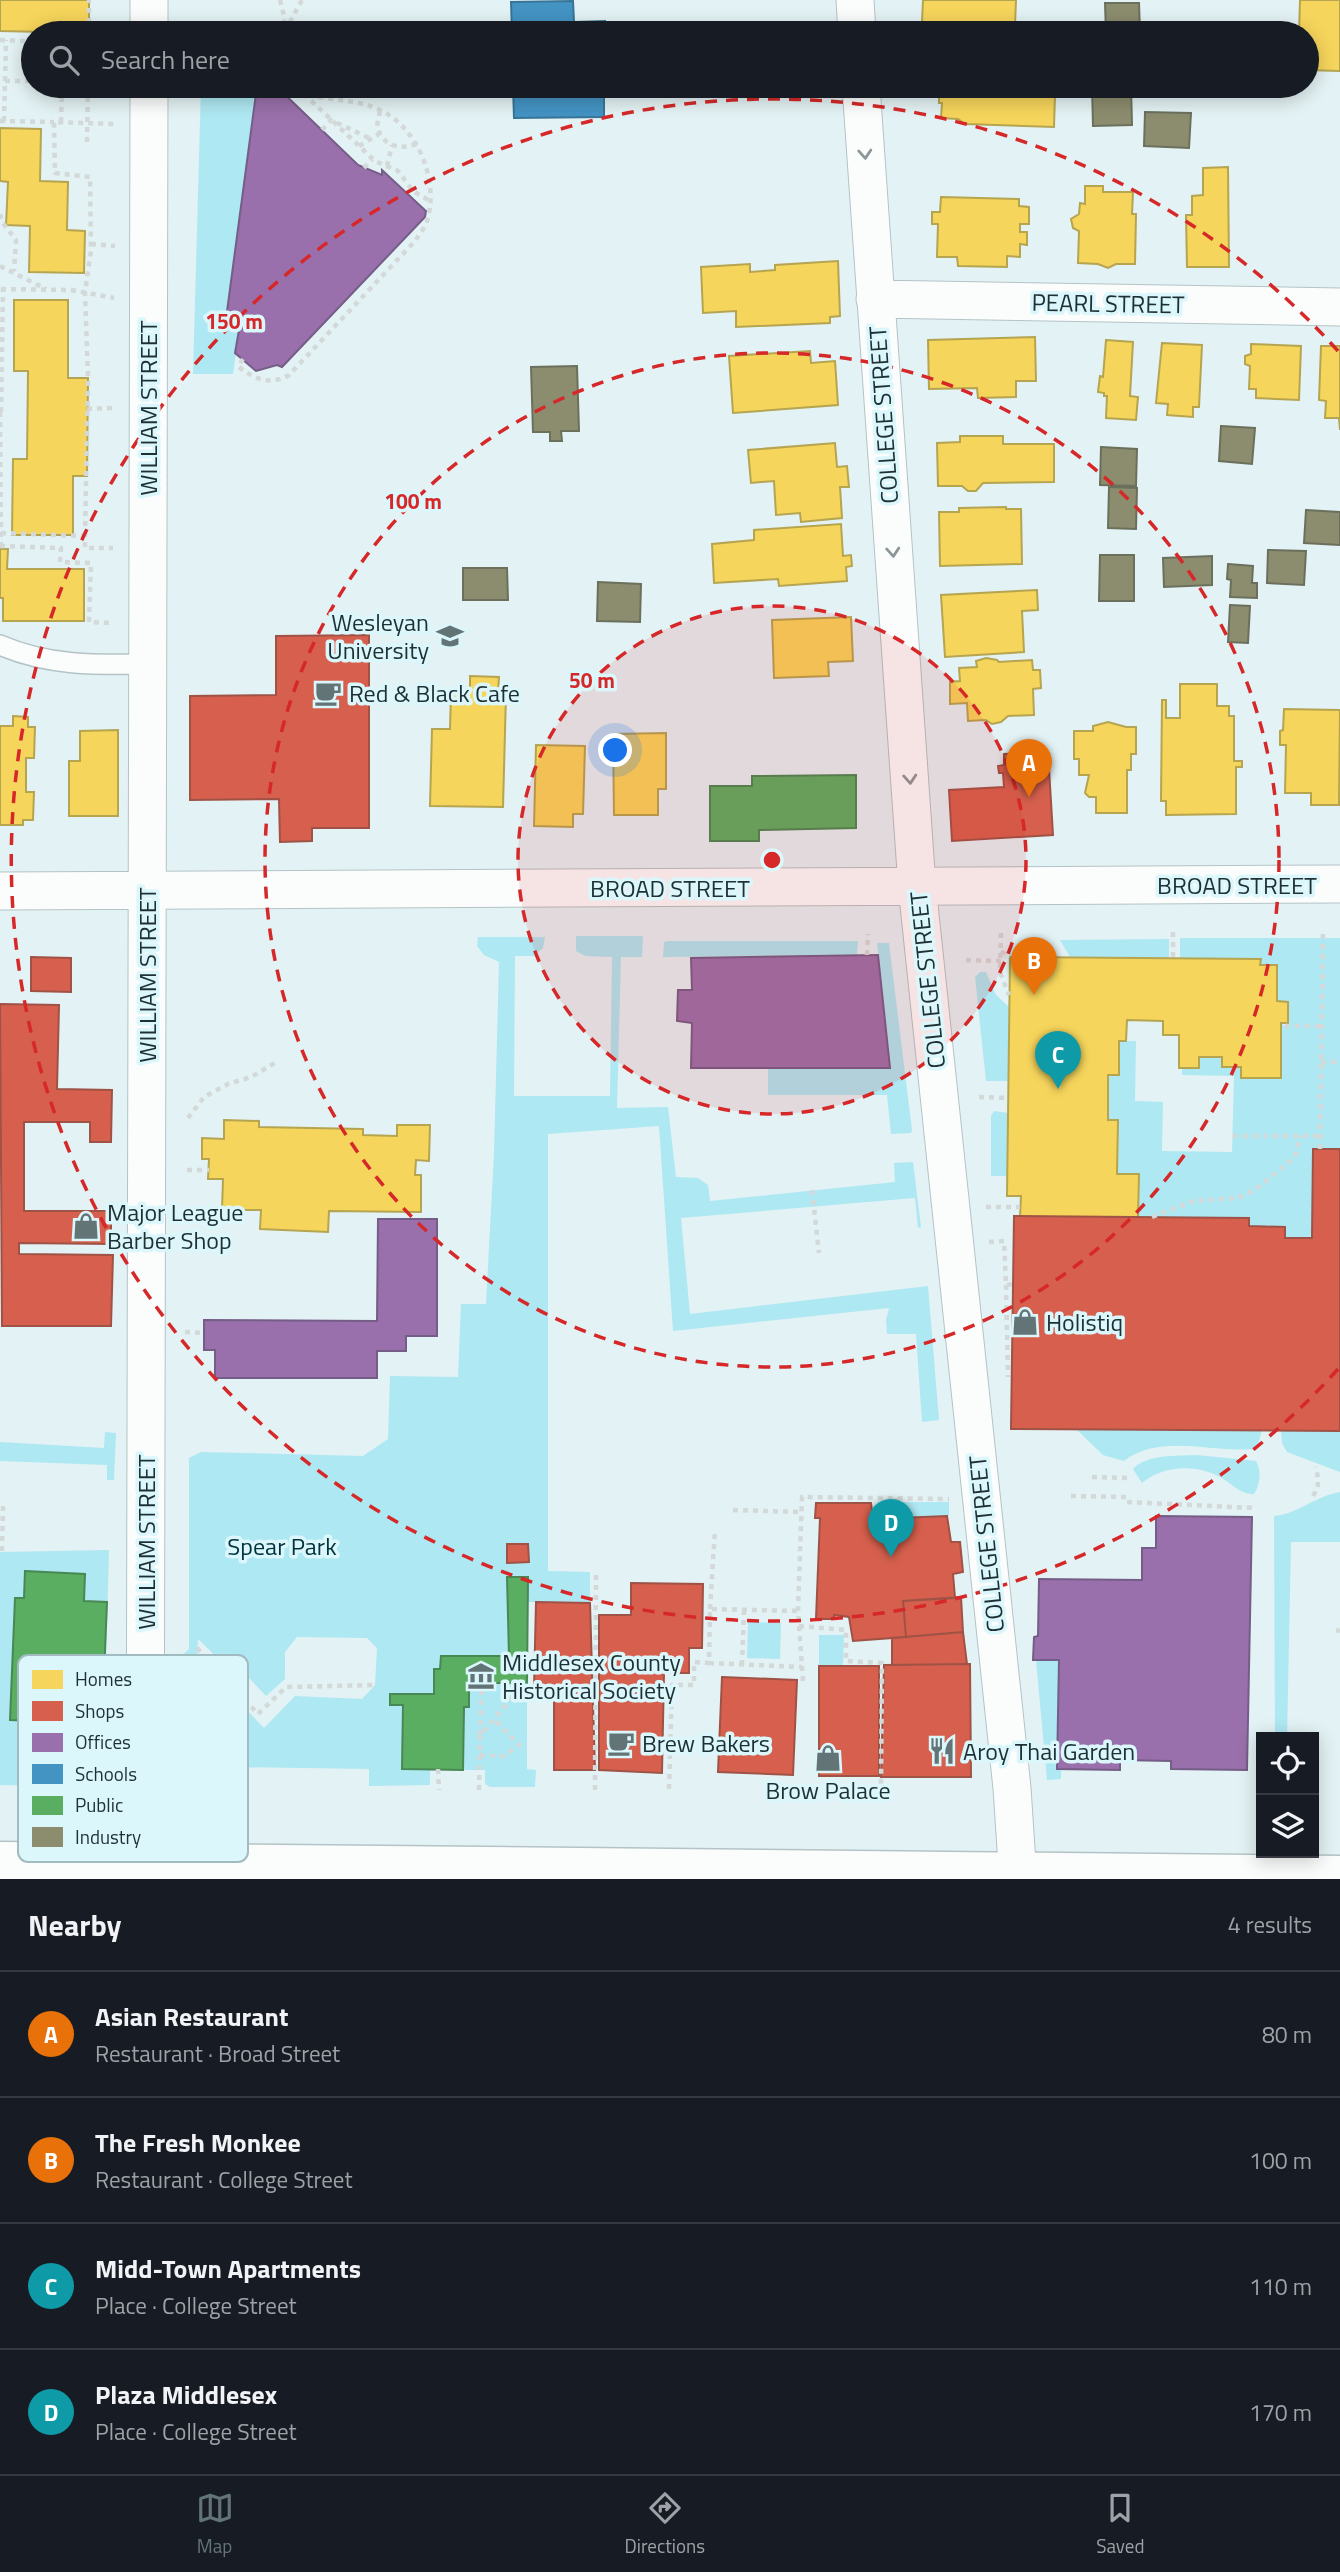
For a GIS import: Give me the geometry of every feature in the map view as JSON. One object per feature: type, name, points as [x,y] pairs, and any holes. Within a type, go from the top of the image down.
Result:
[{"type":"main road","points":[[0,1861],[145,1871],[1018,1876],[1340,1874]]},
{"type":"street","points":[[149,0],[149,21]]},
{"type":"street","points":[[855,0],[856,21]]},
{"type":"street","name":"WILLIAM STREET","points":[[145,1655],[149,98]]},
{"type":"street","name":"COLLEGE STREET","points":[[862,98],[918,886],[1012,1788],[1018,1876]]},
{"type":"street","name":"PEARL STREET","points":[[875,299],[1340,307]]},
{"type":"street","name":"BROAD STREET","points":[[0,891],[1340,884]]},
{"type":"lane","points":[[0,645],[43,660],[79,665],[148,664]]},
{"type":"path","points":[[89,0],[89,21]]},
{"type":"path","points":[[280,0],[284,21]]},
{"type":"path","points":[[291,21],[302,0]]},
{"type":"path","points":[[21,41],[3,40],[5,81],[2,121],[123,125]]},
{"type":"path","points":[[5,81],[21,81]]},
{"type":"path","points":[[61,122],[62,98]]},
{"type":"path","points":[[87,142],[88,98]]},
{"type":"path","points":[[307,98],[372,159],[398,171]]},
{"type":"path","points":[[243,359],[238,366],[261,380],[275,381],[289,375],[416,240],[426,222],[430,201],[424,161],[416,144],[399,125],[380,111],[361,104],[326,98]]},
{"type":"path","points":[[380,111],[377,118],[379,134],[400,148],[416,144]]},
{"type":"path","points":[[322,130],[331,120]]},
{"type":"path","points":[[331,120],[371,139]]},
{"type":"path","points":[[54,122],[55,173],[90,177],[91,244],[85,292],[85,548],[120,549]]},
{"type":"path","points":[[359,146],[379,134]]},
{"type":"path","points":[[387,166],[392,145]]},
{"type":"path","points":[[389,156],[413,191],[430,201]]},
{"type":"path","points":[[364,168],[372,159]]},
{"type":"path","points":[[0,214],[2,222],[16,240],[15,271]]},
{"type":"path","points":[[91,244],[122,246]]},
{"type":"path","points":[[0,266],[15,271],[47,289]]},
{"type":"path","points":[[61,548],[0,546],[1,289],[85,292],[122,300]]},
{"type":"path","points":[[87,409],[121,408]]},
{"type":"path","points":[[1,533],[85,536]]},
{"type":"path","points":[[60,535],[60,562],[91,563],[89,622],[120,623]]},
{"type":"path","points":[[1320,1149],[1323,931]]},
{"type":"path","points":[[1173,932],[1173,958]]},
{"type":"path","points":[[1001,933],[1000,972],[1009,995]]},
{"type":"path","points":[[867,955],[868,934]]},
{"type":"path","points":[[1001,951],[1010,957]]},
{"type":"path","points":[[966,960],[1001,961]]},
{"type":"path","points":[[1285,1026],[1322,1026]]},
{"type":"path","points":[[188,1118],[204,1097],[228,1084],[251,1077],[278,1061]]},
{"type":"path","points":[[1321,1062],[1340,1062]]},
{"type":"path","points":[[979,1097],[1009,1098]]},
{"type":"path","points":[[1233,1136],[1320,1136]]},
{"type":"path","points":[[1152,1217],[1173,1207],[1193,1202],[1238,1198],[1256,1189],[1295,1157],[1300,1136]]},
{"type":"path","points":[[187,1170],[209,1170]]},
{"type":"path","points":[[812,1191],[819,1253]]},
{"type":"path","points":[[985,1207],[1020,1207]]},
{"type":"path","points":[[985,1242],[1004,1241],[1010,1309],[1008,1377]]},
{"type":"path","points":[[1006,1285],[1013,1284]]},
{"type":"path","points":[[185,1332],[204,1333]]},
{"type":"path","points":[[1312,1496],[1317,1489],[1319,1478],[1315,1466]]},
{"type":"path","points":[[1092,1477],[1127,1478]]},
{"type":"path","points":[[1071,1496],[1255,1508]]},
{"type":"path","points":[[803,1681],[798,1611],[802,1497],[957,1499]]},
{"type":"path","points":[[896,1498],[897,1518]]},
{"type":"path","points":[[2,1551],[3,1506]]},
{"type":"path","points":[[733,1510],[801,1512]]},
{"type":"path","points":[[709,1663],[715,1530]]},
{"type":"path","points":[[595,1790],[596,1572]]},
{"type":"path","points":[[710,1609],[798,1611]]},
{"type":"path","points":[[742,1665],[744,1610]]},
{"type":"path","points":[[799,1626],[846,1630],[846,1661],[882,1663],[881,1786]]},
{"type":"path","points":[[197,1648],[203,1655]]},
{"type":"path","points":[[669,1789],[672,1685],[694,1685],[694,1662],[802,1667]]},
{"type":"path","points":[[479,1790],[482,1682]]},
{"type":"path","points":[[248,1703],[258,1714],[286,1687],[375,1685]]},
{"type":"path","points":[[480,1736],[514,1695]]},
{"type":"path","points":[[480,1755],[504,1756],[519,1745],[494,1719]]},
{"type":"path","points":[[438,1769],[439,1790]]},
{"type":"green space","points":[[201,98],[255,98],[226,318],[239,330],[233,374],[193,374]]},
{"type":"green space","name":"Spear Park","points":[[576,936],[643,936],[642,957],[621,957],[617,1108],[668,1107],[676,1177],[698,1178],[708,1185],[710,1201],[895,1182],[894,1163],[913,1162],[921,1227],[918,1228],[915,1198],[681,1218],[690,1314],[928,1286],[939,1420],[922,1422],[916,1334],[887,1334],[889,1308],[673,1331],[659,1126],[548,1134],[548,1571],[590,1572],[590,1603],[528,1602],[528,1577],[507,1577],[509,1656],[441,1656],[440,1669],[434,1669],[434,1694],[403,1705],[403,1769],[430,1769],[430,1785],[369,1786],[369,1769],[248,1767],[248,1712],[264,1728],[295,1696],[362,1699],[375,1685],[377,1648],[367,1638],[297,1637],[285,1652],[285,1679],[266,1696],[248,1677],[248,1655],[215,1655],[198,1639],[197,1655],[183,1655],[189,1649],[189,1458],[201,1452],[363,1456],[388,1439],[390,1376],[458,1377],[461,1304],[486,1304],[494,1153],[499,962],[484,955],[477,946],[478,937],[545,937],[543,948],[534,956],[515,956],[514,1096],[610,1096],[612,957],[585,956],[576,951]]},
{"type":"green space","points":[[1180,938],[1340,938],[1340,1149],[1313,1149],[1312,1238],[1285,1238],[1285,1227],[1249,1226],[1248,1218],[1138,1217],[1139,1175],[1117,1174],[1118,1120],[1108,1120],[1108,1075],[1119,1075],[1119,1041],[1136,1041],[1135,1101],[1163,1102],[1162,1151],[1232,1152],[1234,1076],[1182,1075],[1182,1068],[1199,1068],[1199,1057],[1222,1057],[1222,1067],[1241,1067],[1241,1078],[1281,1078],[1281,1023],[1285,1026],[1288,1023],[1288,1002],[1277,1001],[1277,965],[1260,965],[1260,959],[1180,958]]},
{"type":"green space","points":[[1169,939],[1169,958],[1070,957],[1060,940]]},
{"type":"green space","points":[[858,941],[857,956],[663,957],[664,942]]},
{"type":"green space","points":[[877,943],[889,943],[911,1133],[891,1134],[887,1095],[768,1095],[768,1068],[890,1068]]},
{"type":"green space","points":[[980,972],[986,972],[996,995],[1009,1007],[1009,1081],[986,1081],[975,977]]},
{"type":"green space","points":[[994,1111],[1008,1113],[1007,1176],[991,1176],[991,1116]]},
{"type":"green space","points":[[1076,1429],[1262,1430],[1258,1445],[1253,1449],[1170,1446],[1153,1448],[1124,1461],[1103,1455]]},
{"type":"green space","points":[[1281,1431],[1340,1431],[1340,1472],[1287,1452],[1282,1443]]},
{"type":"green space","points":[[105,1432],[116,1433],[114,1480],[107,1480],[107,1465],[0,1461],[0,1442],[104,1448]]},
{"type":"green space","points":[[1197,1455],[1256,1461],[1260,1478],[1254,1494],[1245,1493],[1220,1477],[1201,1470],[1170,1470],[1142,1483],[1133,1469],[1154,1458]]},
{"type":"green space","points":[[1340,1492],[1340,1542],[1291,1542],[1287,1732],[1275,1732],[1274,1516]]},
{"type":"green space","points":[[900,1502],[949,1502],[949,1516],[905,1518],[905,1514],[900,1514]]},
{"type":"green space","points":[[109,1550],[106,1655],[18,1655],[18,1785],[0,1785],[0,1552]]},
{"type":"green space","points":[[748,1622],[781,1623],[780,1659],[747,1658]]},
{"type":"green space","points":[[819,1635],[844,1635],[843,1666],[819,1666]]},
{"type":"green space","points":[[1036,1660],[1059,1660],[1061,1779],[1047,1780]]},
{"type":"green space","points":[[469,1683],[527,1683],[527,1769],[536,1770],[535,1787],[490,1787],[485,1784],[485,1770],[463,1770],[464,1707],[469,1707]]},
{"type":"building: Homes","points":[[0,0],[89,0],[89,21],[21,21],[21,31],[0,31]]},
{"type":"building: Homes","points":[[923,0],[1016,0],[1015,21],[922,21]]},
{"type":"building: Homes","points":[[1300,0],[1340,0],[1340,71],[1319,70],[1319,21],[1299,21]]},
{"type":"building: Homes","points":[[939,98],[1055,98],[1054,127],[965,124],[958,119],[941,118],[942,103],[939,103]]},
{"type":"building: Homes","points":[[0,128],[41,129],[40,181],[68,182],[67,230],[85,231],[84,273],[29,272],[30,226],[6,225],[8,182],[0,181]]},
{"type":"building: Homes","points":[[1228,167],[1229,267],[1187,267],[1186,215],[1192,215],[1192,196],[1203,195],[1203,168]]},
{"type":"building: Homes","points":[[1085,186],[1103,186],[1103,192],[1133,192],[1132,214],[1136,214],[1135,264],[1116,264],[1108,268],[1098,264],[1078,263],[1079,231],[1073,228],[1071,219],[1079,214],[1080,203],[1085,204]]},
{"type":"building: Homes","points":[[941,197],[1019,199],[1019,206],[1029,207],[1029,224],[1020,224],[1020,232],[1027,232],[1027,245],[1020,244],[1020,257],[1007,256],[1007,267],[958,266],[957,257],[937,257],[938,224],[932,224],[932,212],[940,212]]},
{"type":"building: Homes","points":[[838,261],[840,316],[830,317],[830,323],[736,327],[736,311],[703,313],[701,267],[750,264],[750,272],[775,270],[775,265]]},
{"type":"building: Homes","points":[[14,300],[68,300],[68,378],[88,378],[87,476],[73,476],[73,535],[12,535],[13,459],[27,459],[28,371],[14,371]]},
{"type":"building: Homes","points":[[1035,337],[1036,381],[1016,381],[1016,397],[978,398],[977,388],[929,389],[928,340]]},
{"type":"building: Homes","points":[[1106,340],[1133,342],[1130,396],[1138,397],[1136,420],[1106,418],[1107,396],[1098,392],[1100,376],[1103,377]]},
{"type":"building: Homes","points":[[1162,343],[1202,345],[1199,407],[1193,407],[1193,417],[1167,415],[1168,404],[1156,403]]},
{"type":"building: Homes","points":[[1251,344],[1301,346],[1299,400],[1256,398],[1256,389],[1249,389],[1250,366],[1245,364],[1245,356],[1251,354]]},
{"type":"building: Homes","points":[[1321,346],[1340,346],[1340,430],[1339,418],[1325,418],[1326,401],[1319,400]]},
{"type":"building: Homes","points":[[810,351],[811,363],[835,361],[838,405],[733,413],[729,356]]},
{"type":"building: Homes","points":[[960,436],[1003,436],[1003,444],[1054,444],[1054,482],[983,483],[976,491],[968,491],[962,486],[938,486],[937,443],[960,442]]},
{"type":"building: Homes","points":[[835,443],[837,467],[847,466],[849,487],[840,487],[842,518],[801,522],[800,513],[776,515],[774,481],[751,483],[748,450]]},
{"type":"building: Homes","points":[[959,508],[1021,509],[1022,564],[940,566],[939,512],[959,512]]},
{"type":"building: Homes","points":[[841,524],[843,556],[851,555],[852,566],[846,567],[847,581],[779,586],[778,579],[714,583],[712,544],[754,540],[754,530]]},
{"type":"building: Homes","points":[[0,549],[8,549],[7,569],[84,569],[84,621],[3,621]]},
{"type":"building: Homes","points":[[1037,590],[1038,610],[1022,611],[1024,652],[945,657],[941,595]]},
{"type":"building: Homes","points":[[851,617],[853,661],[828,662],[829,676],[774,678],[772,620]]},
{"type":"building: Homes","points":[[986,658],[999,662],[1032,660],[1033,670],[1040,670],[1041,688],[1033,689],[1034,715],[1008,716],[1001,722],[992,724],[986,720],[968,721],[967,703],[950,704],[950,682],[960,681],[959,668],[977,667],[976,661]]},
{"type":"building: Homes","points":[[470,676],[499,677],[498,693],[506,694],[503,807],[430,806],[432,729],[450,729],[451,692],[470,692]]},
{"type":"building: Homes","points":[[1180,684],[1217,684],[1217,706],[1229,706],[1229,716],[1234,716],[1234,761],[1242,761],[1242,767],[1236,767],[1236,814],[1166,815],[1166,801],[1161,801],[1162,700],[1166,700],[1166,718],[1180,718]]},
{"type":"building: Homes","points":[[1284,709],[1340,710],[1339,805],[1311,805],[1311,793],[1285,793],[1286,745],[1280,745]]},
{"type":"building: Homes","points":[[13,716],[28,717],[28,727],[35,727],[34,758],[26,758],[26,792],[34,792],[33,820],[23,820],[23,825],[0,825],[0,726],[13,726]]},
{"type":"building: Homes","points":[[1108,722],[1136,727],[1136,754],[1131,754],[1131,770],[1127,770],[1127,813],[1096,813],[1096,797],[1089,797],[1085,793],[1089,775],[1079,775],[1079,759],[1074,759],[1074,731],[1093,731],[1093,726]]},
{"type":"building: Homes","points":[[118,730],[118,816],[69,816],[69,761],[80,761],[80,731]]},
{"type":"building: Homes","points":[[666,733],[666,789],[658,789],[658,815],[614,815],[613,734]]},
{"type":"building: Homes","points":[[536,745],[585,746],[583,814],[573,814],[573,827],[534,826]]},
{"type":"building: Homes","points":[[1010,957],[1261,959],[1260,965],[1277,965],[1277,1001],[1288,1002],[1288,1023],[1281,1023],[1281,1078],[1241,1078],[1241,1067],[1222,1067],[1222,1057],[1199,1057],[1199,1068],[1179,1068],[1179,1035],[1163,1035],[1163,1021],[1127,1020],[1126,1041],[1119,1041],[1119,1075],[1108,1075],[1108,1120],[1118,1120],[1117,1174],[1139,1174],[1138,1217],[1020,1217],[1021,1196],[1007,1196]]},
{"type":"building: Homes","points":[[224,1120],[259,1121],[259,1127],[363,1129],[363,1135],[397,1136],[397,1125],[430,1125],[429,1161],[416,1160],[415,1175],[421,1175],[421,1212],[329,1211],[328,1232],[260,1229],[261,1210],[222,1210],[223,1179],[208,1179],[209,1159],[202,1159],[202,1138],[224,1139]]},
{"type":"building: Shops","points":[[369,635],[369,828],[312,828],[312,841],[280,842],[279,799],[190,800],[190,696],[276,695],[276,636]]},
{"type":"building: Shops","points":[[1048,752],[1053,835],[952,841],[949,790],[1004,787],[1003,773],[999,773],[998,766],[1004,765],[1004,754]]},
{"type":"building: Shops","points":[[31,957],[71,958],[71,992],[31,991]]},
{"type":"building: Shops","points":[[0,1004],[59,1005],[57,1089],[112,1090],[111,1142],[90,1142],[90,1122],[24,1122],[24,1211],[111,1211],[111,1244],[19,1243],[19,1254],[113,1255],[111,1326],[2,1326]]},
{"type":"building: Shops","points":[[1313,1149],[1340,1149],[1340,1431],[1011,1429],[1014,1216],[1249,1218],[1249,1226],[1285,1227],[1285,1238],[1312,1238]]},
{"type":"building: Shops","points":[[816,1503],[871,1503],[873,1519],[947,1516],[951,1542],[960,1542],[963,1572],[953,1574],[955,1598],[903,1601],[906,1637],[853,1641],[849,1617],[834,1615],[834,1619],[816,1619],[820,1518],[815,1518]]},
{"type":"building: Shops","points":[[507,1544],[528,1544],[529,1562],[507,1563]]},
{"type":"building: Shops","points":[[631,1583],[703,1584],[702,1648],[689,1648],[689,1673],[664,1673],[662,1773],[599,1770],[599,1615],[631,1615]]},
{"type":"building: Shops","points":[[961,1597],[963,1632],[906,1637],[903,1601]]},
{"type":"building: Shops","points":[[536,1602],[590,1603],[595,1770],[554,1770],[554,1688],[534,1688]]},
{"type":"building: Shops","points":[[963,1632],[967,1664],[892,1665],[892,1638]]},
{"type":"building: Shops","points":[[970,1664],[971,1777],[881,1777],[884,1665]]},
{"type":"building: Shops","points":[[819,1666],[879,1666],[879,1776],[819,1776]]},
{"type":"building: Shops","points":[[722,1677],[797,1680],[793,1775],[718,1772]]},
{"type":"building: Offices","points":[[255,98],[288,98],[358,165],[382,175],[382,170],[426,211],[425,217],[282,367],[277,365],[256,371],[235,353],[239,330],[226,319]]},
{"type":"building: Offices","points":[[878,955],[890,1068],[691,1068],[692,1023],[677,1021],[678,990],[692,990],[691,958]]},
{"type":"building: Offices","points":[[378,1219],[437,1219],[437,1336],[406,1336],[406,1351],[377,1351],[377,1378],[215,1378],[215,1350],[204,1350],[204,1320],[377,1321]]},
{"type":"building: Offices","points":[[1156,1516],[1252,1517],[1247,1770],[1171,1769],[1171,1761],[1120,1760],[1120,1770],[1057,1769],[1059,1660],[1033,1660],[1034,1637],[1038,1636],[1039,1579],[1142,1580],[1142,1548],[1156,1548]]},
{"type":"building: Schools","points":[[573,1],[574,21],[512,21],[511,2]]},
{"type":"building: Schools","points":[[513,98],[604,98],[604,117],[514,118]]},
{"type":"building: Public","points":[[856,775],[856,828],[759,830],[759,841],[710,841],[710,786],[752,786],[752,776]]},
{"type":"building: Public","points":[[25,1571],[85,1574],[84,1601],[107,1602],[105,1655],[18,1655],[18,1720],[10,1720],[15,1598],[24,1598]]},
{"type":"building: Public","name":"Middlesex County Historical Society","points":[[507,1577],[528,1577],[527,1683],[469,1683],[469,1707],[464,1707],[463,1770],[402,1769],[403,1705],[390,1705],[390,1694],[434,1694],[434,1669],[440,1669],[441,1656],[509,1656]]},
{"type":"building: Industry","points":[[1105,3],[1139,3],[1140,21],[1106,21]]},
{"type":"building: Industry","points":[[1092,98],[1131,98],[1132,125],[1093,126]]},
{"type":"building: Industry","points":[[1145,112],[1191,113],[1189,148],[1144,146]]},
{"type":"building: Industry","points":[[577,366],[579,431],[561,431],[562,441],[550,441],[550,432],[533,432],[531,367]]},
{"type":"building: Industry","points":[[1221,426],[1255,428],[1252,464],[1219,461]]},
{"type":"building: Industry","points":[[1101,447],[1137,449],[1136,486],[1100,485]]},
{"type":"building: Industry","points":[[1109,487],[1137,488],[1136,529],[1108,528]]},
{"type":"building: Industry","points":[[1306,510],[1340,512],[1340,545],[1304,543]]},
{"type":"building: Industry","points":[[1268,550],[1306,551],[1304,585],[1267,583]]},
{"type":"building: Industry","points":[[1100,555],[1134,555],[1134,601],[1099,601]]},
{"type":"building: Industry","points":[[1212,556],[1212,585],[1164,587],[1163,558]]},
{"type":"building: Industry","points":[[1228,564],[1253,566],[1252,583],[1257,583],[1257,598],[1230,597]]},
{"type":"building: Industry","points":[[463,568],[507,568],[508,600],[463,600]]},
{"type":"building: Industry","points":[[598,582],[641,584],[640,622],[597,621]]},
{"type":"building: Industry","points":[[1230,605],[1250,606],[1248,643],[1228,642]]},
{"type":"place","name":"Wesleyan University","points":[[450,636]]},
{"type":"place","name":"Red & Black Cafe","points":[[328,693]]},
{"type":"place","name":"Asian Restaurant","points":[[1029,797]]},
{"type":"place","name":"The Fresh Monkee","points":[[1034,995]]},
{"type":"place","name":"Midd-Town Apartments","points":[[1058,1089]]},
{"type":"place","name":"Major League Barber Shop","points":[[86,1226]]},
{"type":"place","name":"Holistiq","points":[[1025,1322]]},
{"type":"place","name":"Plaza Middlesex","points":[[891,1557]]},
{"type":"place","name":"Middlesex County Historical Society","points":[[481,1676]]},
{"type":"place","name":"Brew Bakers","points":[[621,1743]]},
{"type":"place","name":"Aroy Thai Garden","points":[[942,1751]]},
{"type":"place","name":"Brow Palace","points":[[828,1758]]}]
